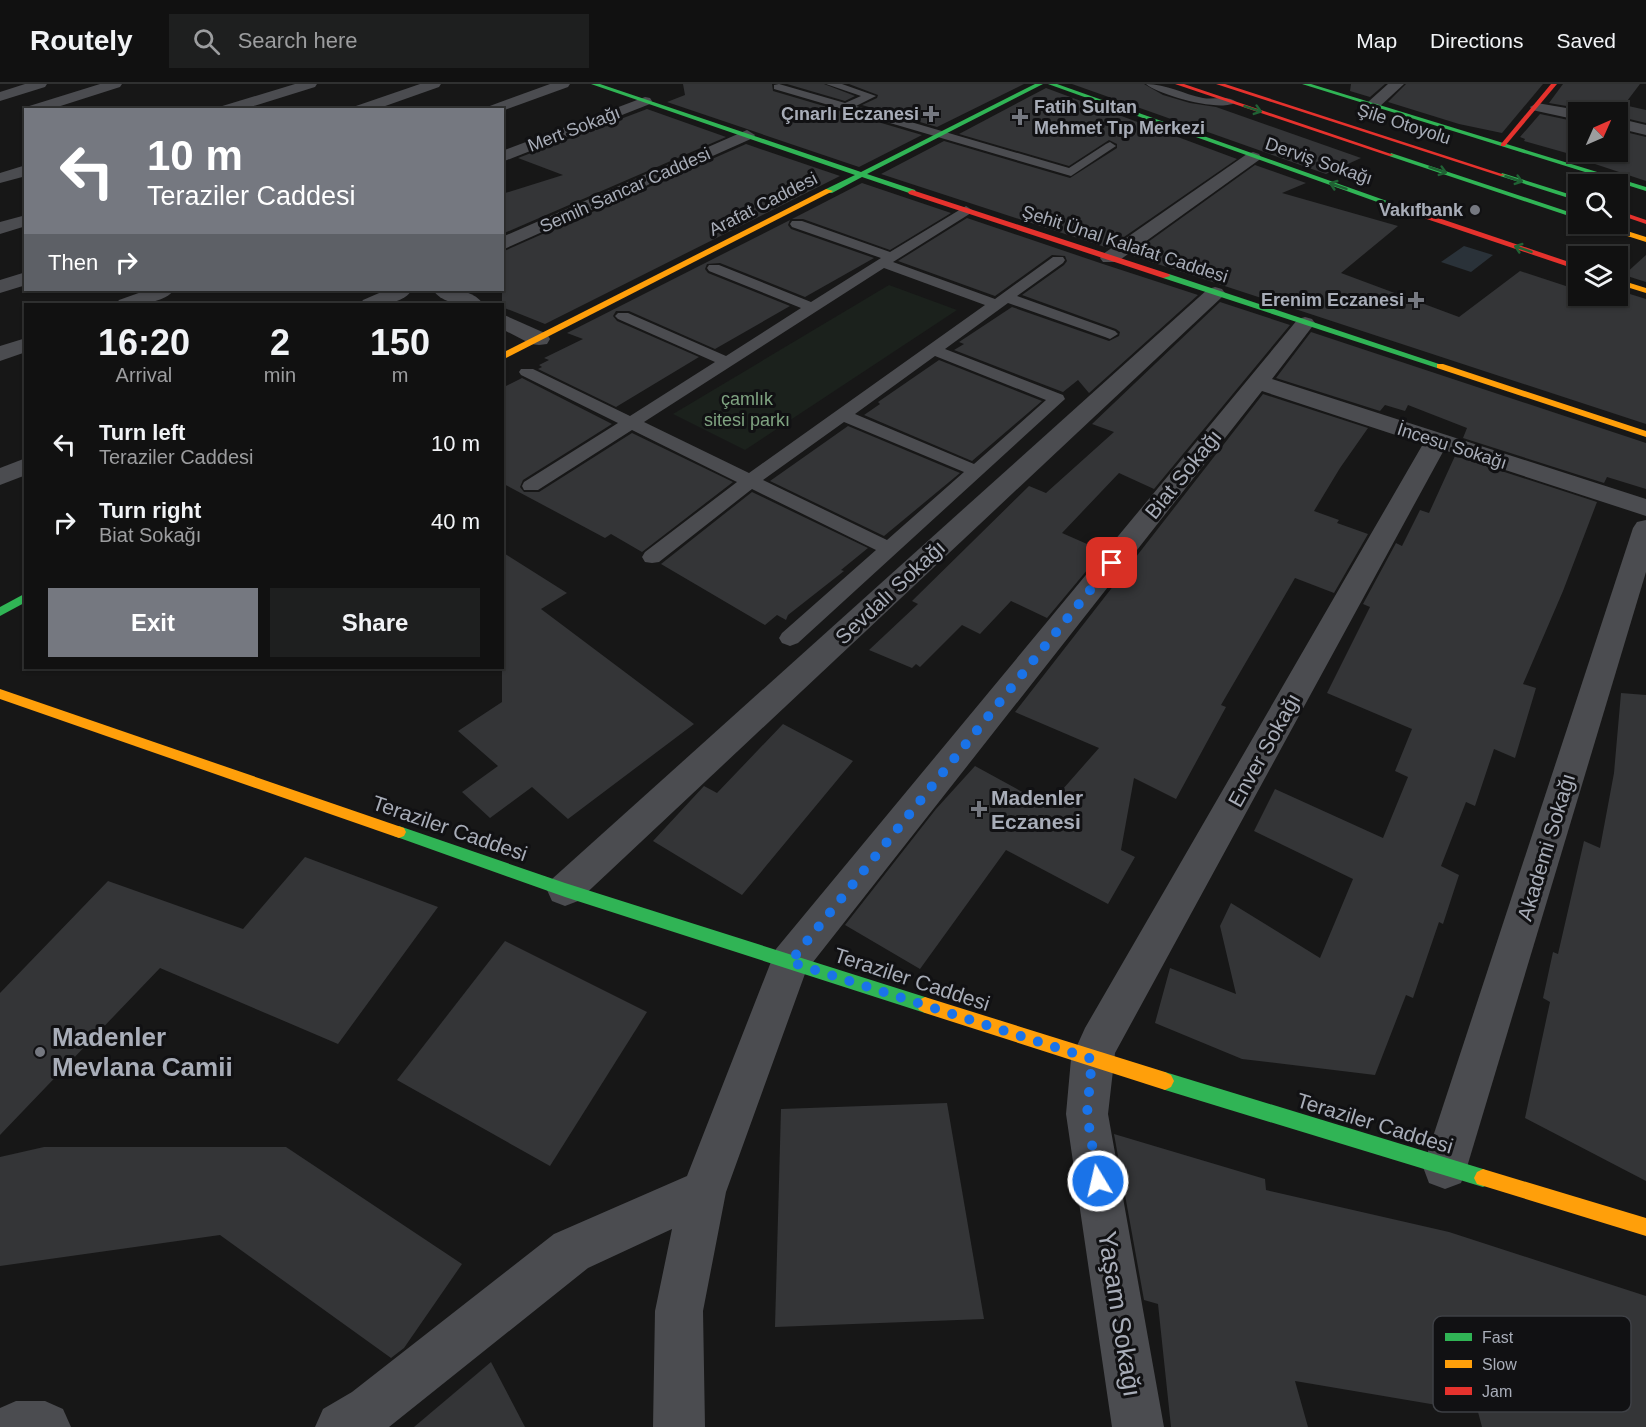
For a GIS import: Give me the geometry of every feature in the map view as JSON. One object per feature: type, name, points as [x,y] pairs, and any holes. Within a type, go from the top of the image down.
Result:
[{"type":"main road","name":"Şehit Ünal Kalafat Caddesi","points":[[594,84],[860,175],[1646,434]]},
{"type":"main road","name":"Arafat Caddesi","points":[[504,356],[1040,84]]},
{"type":"main road","points":[[1178,84],[1568,213]]},
{"type":"main road","name":"Şile Otoyolu","points":[[1219,84],[1568,196]]},
{"type":"main road","points":[[1305,84],[1646,189]]},
{"type":"main road","points":[[1503,145],[1554,84]]},
{"type":"main road","name":"Derviş Sokağı","points":[[1063,86],[1253,157],[1568,265]]},
{"type":"main road","name":"Şile Otoyolu","points":[[1291,91],[1515,164]]},
{"type":"main road","points":[[1628,216],[1646,222]]},
{"type":"main road","points":[[1628,234],[1646,240]]},
{"type":"main road","points":[[1628,285],[1646,291]]},
{"type":"main road","points":[[0,612],[24,598]]},
{"type":"main road","name":"Teraziler Caddesi","points":[[0,694],[565,890],[1092,1059],[1646,1227]]},
{"type":"street","points":[[0,97],[40,84]]},
{"type":"street","points":[[38,108],[115,84]]},
{"type":"street","points":[[231,108],[310,84]]},
{"type":"street","points":[[364,108],[434,84]]},
{"type":"street","points":[[498,108],[564,84]]},
{"type":"street","points":[[1373,105],[1397,84]]},
{"type":"street","name":"Mert Sokağı","points":[[504,156],[645,101]]},
{"type":"street","points":[[1537,107],[1568,113]]},
{"type":"street","points":[[1628,126],[1646,130]]},
{"type":"street","name":"Semih Sancar Caddesi","points":[[504,243],[747,135]]},
{"type":"street","points":[[1110,258],[1253,157]]},
{"type":"street","points":[[0,178],[24,171]]},
{"type":"street","points":[[0,228],[24,221]]},
{"type":"street","points":[[1,286],[24,279]]},
{"type":"street","points":[[129,303],[161,291]]},
{"type":"street","points":[[372,303],[400,291]]},
{"type":"street","points":[[445,291],[471,303]]},
{"type":"street","name":"Sevdalı Sokağı","points":[[565,890],[1215,293]]},
{"type":"street","points":[[504,321],[539,339]]},
{"type":"street","name":"Biat Sokağı","points":[[680,1427],[679,1311],[704,1192],[790,962],[1305,323]]},
{"type":"street","points":[[0,354],[24,345]]},
{"type":"street","name":"İncesu Sokağı","points":[[1258,382],[1646,508]]},
{"type":"street","name":"Enver Sokağı","points":[[1092,1059],[1099,1042],[1437,441]]},
{"type":"street","points":[[0,477],[24,466]]},
{"type":"street","name":"Akademi Sokağı","points":[[1445,1167],[1646,528]]},
{"type":"street","name":"Yaşam Sokağı","points":[[1092,1059],[1087,1114],[1138,1427]]},
{"type":"street","points":[[340,1427],[369,1410],[571,1251],[704,1192]]},
{"type":"street","points":[[16,1427],[45,1427]]},
{"type":"lane","points":[[786,84],[778,87],[1071,172],[1110,146]]},
{"type":"lane","points":[[831,84],[871,96],[844,107]]},
{"type":"lane","points":[[1151,84],[1202,101],[1231,102]]},
{"type":"lane","points":[[531,486],[966,210]]},
{"type":"lane","points":[[797,224],[1000,301],[1110,334]]},
{"type":"lane","points":[[652,557],[841,414],[1058,260]]},
{"type":"lane","points":[[714,268],[812,307]]},
{"type":"lane","points":[[623,316],[727,362]]},
{"type":"lane","points":[[790,638],[1057,399],[932,350]]},
{"type":"lane","points":[[527,372],[890,549]]},
{"type":"lane","points":[[841,414],[976,471]]},
{"type":"green space","name":"çamlık sitesi parkı","points":[[889,285],[957,310],[745,450],[673,414]]},
{"type":"shaded area","points":[[1464,246],[1493,255],[1471,272],[1441,262]]},
{"type":"building","points":[[683,84],[772,84],[773,91],[922,135],[859,167],[667,102],[685,95]]},
{"type":"building","points":[[787,84],[824,84],[855,96],[845,101]]},
{"type":"building","points":[[849,84],[1024,84],[937,127],[862,105],[877,98],[878,95]]},
{"type":"building","points":[[1072,84],[1144,84],[1163,95],[1190,103],[1216,107],[1361,158],[1326,174]]},
{"type":"building","points":[[1351,84],[1385,84],[1370,97],[1350,91]]},
{"type":"building","points":[[1406,84],[1543,84],[1502,133],[1459,124],[1388,102]]},
{"type":"building","points":[[1563,84],[1640,84],[1626,102],[1568,102],[1568,106],[1549,103]]},
{"type":"building","points":[[1046,88],[1237,159],[1108,248],[881,174],[944,141],[1070,178],[1117,148],[1117,144],[1109,140],[1069,166],[959,134]]},
{"type":"building","points":[[1628,106],[1646,110],[1646,123],[1628,119]]},
{"type":"building","points":[[647,109],[726,137],[504,233],[504,193],[563,175],[518,158]]},
{"type":"building","points":[[1540,114],[1568,120],[1568,153],[1524,141],[1525,139],[1520,137]]},
{"type":"building","points":[[1628,133],[1646,137],[1646,181],[1589,162],[1628,162]]},
{"type":"building","points":[[746,144],[840,176],[545,324],[504,308],[502,291],[504,291],[504,251]]},
{"type":"building","points":[[1255,165],[1306,183],[1282,193],[1398,226],[1341,273],[1459,317],[1520,271],[1568,287],[1568,306],[1628,306],[1628,293],[1646,299],[1646,424],[1130,255]]},
{"type":"building","points":[[862,183],[951,213],[890,250],[803,219],[792,219]]},
{"type":"building","points":[[967,218],[1198,295],[1089,393],[1078,380],[1063,392],[954,350],[964,344],[959,342],[1012,307],[1109,341],[1119,336],[1120,332],[1116,329],[1022,295],[1064,265],[1067,261],[1065,256],[1052,255],[995,296],[898,261]]},
{"type":"building","points":[[790,220],[788,225],[791,229],[874,258],[805,297],[720,263],[707,264],[705,269],[708,273],[790,306],[715,349],[629,311],[616,311],[613,316],[617,321],[699,357],[616,407],[538,369],[542,367],[539,365],[549,360],[544,358],[583,339],[567,333]]},
{"type":"building","points":[[1646,255],[1646,282],[1628,276],[1628,271]]},
{"type":"building","points":[[1220,302],[1290,325],[1154,489],[1119,473],[1062,533],[1103,551],[1047,618],[1011,601],[980,634],[962,625],[920,667],[916,664],[912,668],[869,650],[918,604],[912,601],[1029,486],[1046,493],[1114,432],[1092,424]]},
{"type":"building","points":[[1311,332],[1646,443],[1646,489],[1607,477],[1604,483],[1463,438],[1467,428],[1408,405],[1405,411],[1385,405],[1380,411],[1276,378]]},
{"type":"building","points":[[939,360],[1042,401],[972,461],[864,415],[880,404],[878,402]]},
{"type":"building","points":[[522,378],[612,424],[523,480],[520,487],[524,492],[539,492],[632,433],[733,482],[642,552],[611,534],[605,538],[504,484],[504,387]]},
{"type":"building","points":[[1263,394],[1368,428],[1314,511],[1339,520],[1337,523],[1368,534],[1334,593],[1295,578],[1221,705],[1226,707],[1176,799],[1134,778],[1121,850],[1135,857],[1108,904],[1006,850],[920,969],[845,925],[936,809],[975,766],[1048,806],[1099,748],[1015,712]]},
{"type":"building","points":[[848,426],[960,473],[884,536],[770,481]]},
{"type":"building","points":[[1455,456],[1597,502],[1563,591],[1523,684],[1536,688],[1515,758],[1494,749],[1475,806],[1466,802],[1441,866],[1459,875],[1443,924],[1439,922],[1413,998],[1406,995],[1375,1075],[1242,1059],[1155,1023],[1170,968],[1236,994],[1220,926],[1231,903],[1320,958],[1353,879],[1254,831],[1275,789],[1383,838],[1408,777],[1395,771],[1412,729],[1327,693],[1370,607],[1363,604],[1396,543],[1402,546],[1420,510],[1429,513]]},
{"type":"building","points":[[752,492],[868,548],[841,570],[844,571],[788,615],[786,620],[777,615],[765,625],[661,564]]},
{"type":"building","points":[[504,553],[567,593],[541,609],[694,724],[568,819],[532,787],[490,818],[462,792],[498,766],[458,731],[502,702]]},
{"type":"building","points":[[1621,693],[1646,695],[1646,1181],[1525,1118],[1550,1002],[1543,998],[1553,952],[1558,954],[1584,841],[1600,848],[1614,773]]},
{"type":"building","points":[[783,724],[853,761],[742,895],[653,841],[704,786],[717,793]]},
{"type":"building","points":[[305,857],[438,907],[338,1044],[160,968],[0,1135],[0,993],[108,881],[243,929]]},
{"type":"building","points":[[505,941],[647,1012],[550,1166],[397,1080]]},
{"type":"building","points":[[947,1103],[984,1319],[775,1327],[781,1109]]},
{"type":"building","points":[[1114,1134],[1265,1179],[1266,1190],[1449,1232],[1646,1296],[1646,1427],[1482,1427],[1478,1412],[1631,1412],[1631,1316],[1433,1316],[1433,1404],[1295,1381],[1308,1427],[1171,1427],[1158,1304],[1144,1300]]},
{"type":"building","points":[[44,1147],[286,1147],[462,1264],[404,1348],[391,1358],[220,1235],[0,1266],[0,1157]]},
{"type":"building","points":[[491,1362],[525,1427],[414,1427]]},
{"type":"traffic: fast","points":[[594,84],[912,192]]},
{"type":"traffic: fast","points":[[829,191],[1040,84]]},
{"type":"traffic: fast","points":[[1051,84],[1397,206]]},
{"type":"traffic: fast","points":[[1305,84],[1646,189]]},
{"type":"traffic: fast","points":[[1391,155],[1568,214]]},
{"type":"traffic: fast","points":[[1502,175],[1568,196]]},
{"type":"traffic: fast","points":[[1166,276],[1440,366]]},
{"type":"traffic: fast","points":[[0,612],[24,598]]},
{"type":"traffic: fast","points":[[399,832],[565,890],[925,1005]]},
{"type":"traffic: fast","points":[[1165,1081],[1483,1178]]},
{"type":"traffic: slow","points":[[504,356],[829,191]]},
{"type":"traffic: slow","points":[[1628,234],[1646,240]]},
{"type":"traffic: slow","points":[[1628,285],[1646,291]]},
{"type":"traffic: slow","points":[[1440,366],[1646,434]]},
{"type":"traffic: slow","points":[[0,694],[399,832]]},
{"type":"traffic: slow","points":[[925,1005],[1165,1081]]},
{"type":"traffic: slow","points":[[1483,1178],[1646,1227]]},
{"type":"traffic: jam","points":[[1178,84],[1391,155]]},
{"type":"traffic: jam","points":[[1219,84],[1502,175]]},
{"type":"traffic: jam","points":[[1503,145],[1554,84]]},
{"type":"traffic: jam","points":[[912,192],[1166,276]]},
{"type":"traffic: jam","points":[[1397,206],[1568,265]]},
{"type":"traffic: jam","points":[[1628,216],[1646,222]]},
{"type":"place","name":"Çınarlı Eczanesi","points":[[931,114]]},
{"type":"place","name":"Fatih Sultan Mehmet Tıp Merkezi","points":[[1020,117]]},
{"type":"place","name":"Vakıfbank","points":[[1475,210]]},
{"type":"place","name":"Erenim Eczanesi","points":[[1416,300]]},
{"type":"place","name":"Madenler Eczanesi","points":[[979,809]]},
{"type":"place","name":"Madenler Mevlana Camii","points":[[40,1052]]},
{"type":"route","points":[[1098,1181],[1087,1114],[1092,1059],[790,962],[1112,563]]}]
